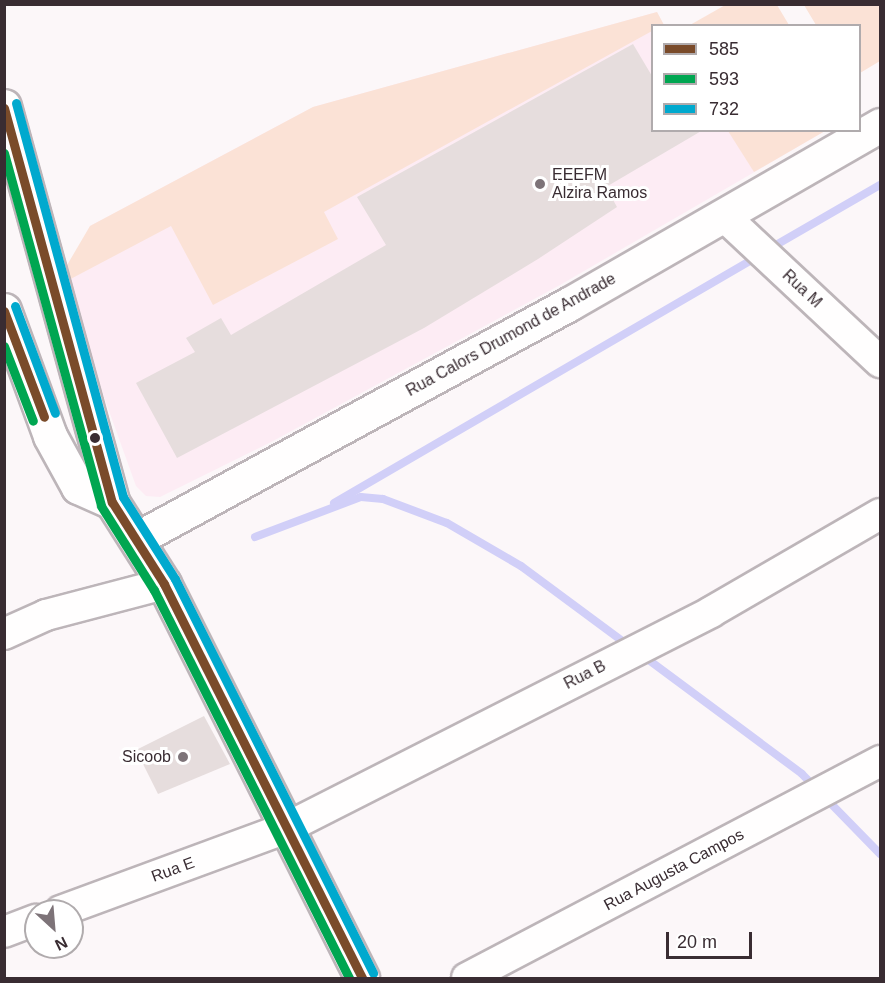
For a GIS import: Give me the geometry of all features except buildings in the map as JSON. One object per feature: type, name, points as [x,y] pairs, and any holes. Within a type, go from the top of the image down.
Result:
[{"type":"main road","points":[[4,106],[112,502],[150,560],[362,978]]},
{"type":"main road","name":"Rua Calors Drumond de Andrade","points":[[150,560],[880,124]]},
{"type":"main road","points":[[4,310],[51,436],[78,487],[112,502]]},
{"type":"street","name":"Rua M","points":[[724,216],[880,362]]},
{"type":"street","name":"Rua B","points":[[286,828],[711,612],[880,514]]},
{"type":"street","points":[[4,634],[46,615],[150,560]]},
{"type":"street","name":"Rua Augusta Campos","points":[[468,978],[880,761]]},
{"type":"street","name":"Rua E","points":[[84,903],[286,828]]},
{"type":"street","points":[[4,932],[24,924]]},
{"type":"shaded area","points":[[727,4],[777,5],[788,24],[692,24]]},
{"type":"shaded area","points":[[804,5],[880,5],[880,61],[861,72],[861,24],[815,24]]},
{"type":"shaded area","points":[[657,12],[663,24],[651,24],[651,132],[823,132],[560,285],[273,441],[160,497],[146,496],[136,486],[63,283],[90,226],[313,107]]},
{"type":"shaded area","points":[[657,12],[663,24],[651,24],[651,32],[324,212],[338,239],[213,305],[171,226],[63,283],[63,272],[90,226],[313,107]]},
{"type":"shaded area","points":[[729,132],[823,132],[754,172]]},
{"type":"waterway","points":[[769,249],[880,185]]},
{"type":"waterway","points":[[334,503],[758,256]]},
{"type":"waterway","points":[[255,537],[361,497],[383,499],[447,523],[521,566],[629,646]]},
{"type":"waterway","points":[[642,655],[802,774],[880,854]]},
{"type":"transit line","name":"732","points":[[16,103],[123,497],[175,579],[373,973]]},
{"type":"transit line","name":"585","points":[[4,108],[112,502],[164,584],[362,978]]},
{"type":"transit line","name":"593","points":[[4,153],[101,506],[154,590],[349,978]]},
{"type":"transit line","name":"732","points":[[15,306],[55,413]]},
{"type":"transit line","name":"585","points":[[4,311],[44,417]]},
{"type":"transit line","name":"593","points":[[4,346],[33,421]]},
{"type":"place","name":"EEEFM Alzira Ramos","points":[[540,184]]},
{"type":"place","name":"Sicoob","points":[[183,757]]}]
